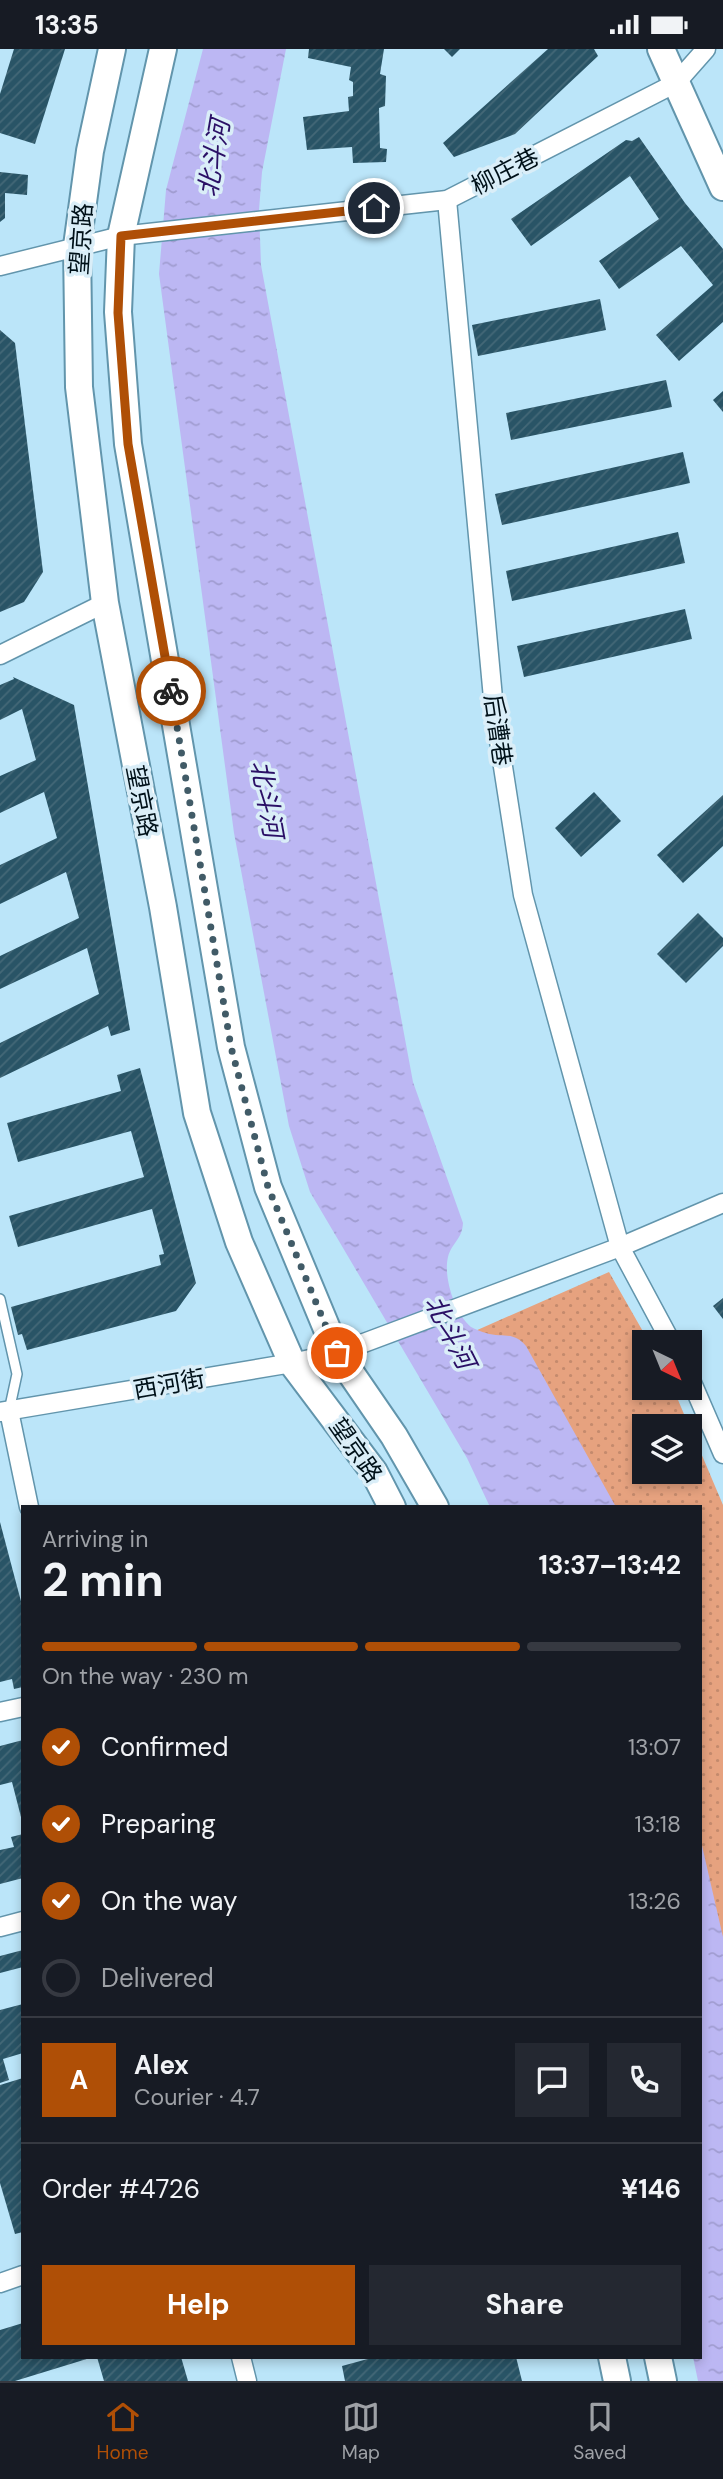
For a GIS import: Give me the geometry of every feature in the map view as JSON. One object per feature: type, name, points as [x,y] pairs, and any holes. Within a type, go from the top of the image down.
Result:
[{"type":"main road","name":"望京路","points":[[112,49],[90,151],[77,246],[79,387],[105,603],[163,907],[197,1113],[239,1242],[292,1363],[374,1472],[391,1505]]},
{"type":"main road","name":"望京路","points":[[163,49],[121,236],[118,313],[128,444],[231,1047],[268,1187],[337,1353],[394,1436],[434,1505]]},
{"type":"main road","points":[[661,49],[723,187]]},
{"type":"main road","points":[[612,2359],[617,2381]]},
{"type":"main road","points":[[658,2359],[663,2381]]},
{"type":"street","name":"柳庄巷","points":[[0,266],[121,236],[447,200],[676,83],[706,49]]},
{"type":"street","name":"后漕巷","points":[[447,200],[494,709],[523,895],[620,1247],[665,1330]]},
{"type":"street","points":[[0,655],[105,603]]},
{"type":"street","points":[[620,1247],[723,1203]]},
{"type":"street","name":"西河街","points":[[4,1412],[337,1353],[620,1247]]},
{"type":"street","points":[[700,1400],[723,1454]]},
{"type":"street","points":[[4,1412],[28,1505]]},
{"type":"street","points":[[0,1712],[21,1707]]},
{"type":"street","points":[[0,1927],[21,1922]]},
{"type":"street","points":[[0,2283],[21,2276]]},
{"type":"street","points":[[242,2359],[247,2381]]},
{"type":"lane","points":[[0,1299],[17,1374],[4,1412]]},
{"type":"shaded area","points":[[609,1272],[642,1330],[632,1330],[632,1400],[678,1400],[684,1414],[632,1414],[632,1484],[702,1484],[702,1455],[723,1505],[723,1982],[702,1911],[702,1505],[594,1505],[466,1335]]},
{"type":"water","name":"北斗河","points":[[203,49],[286,49],[262,172],[259,210],[261,265],[413,1082],[463,1223],[461,1233],[448,1257],[449,1285],[455,1304],[471,1327],[517,1338],[526,1346],[615,1505],[489,1505],[467,1458],[310,1192],[289,1126],[234,833],[159,274],[166,190]]},
{"type":"water","points":[[702,1846],[723,1937],[723,2381],[698,2381],[693,2359],[702,2359]]},
{"type":"building","points":[[14,49],[65,49],[35,144],[0,133],[0,94]]},
{"type":"building","points":[[309,49],[384,49],[380,74],[386,76],[385,106],[379,108],[380,148],[387,149],[386,162],[353,163],[352,147],[307,150],[303,117],[349,111],[348,97],[353,96],[353,82],[349,80],[351,67],[308,58]]},
{"type":"building","points":[[444,49],[460,49],[452,57]]},
{"type":"building","points":[[548,49],[594,49],[598,56],[515,134],[454,157],[443,143]]},
{"type":"building","points":[[639,137],[685,203],[723,249],[723,322],[679,361],[656,335],[713,285],[681,246],[619,289],[599,261],[659,219],[630,176],[531,246],[511,219],[626,140],[632,141]]},
{"type":"building","points":[[0,172],[28,175],[27,195],[5,193],[5,218],[0,222]]},
{"type":"building","points":[[600,299],[606,330],[478,356],[472,325]]},
{"type":"building","points":[[0,330],[15,343],[43,572],[24,602],[0,612]]},
{"type":"building","points":[[666,380],[672,407],[511,440],[506,413]]},
{"type":"building","points":[[723,391],[723,412],[713,400]]},
{"type":"building","points":[[683,452],[690,483],[502,525],[495,494]]},
{"type":"building","points":[[678,532],[685,563],[512,601],[506,571]]},
{"type":"building","points":[[685,609],[692,639],[524,677],[517,646]]},
{"type":"building","points":[[13,677],[74,705],[130,1030],[111,1036],[108,1026],[0,1078],[0,1043],[99,994],[87,948],[0,989],[0,956],[79,918],[66,872],[0,904],[0,865],[57,838],[44,792],[0,813],[0,776],[36,760],[22,709],[0,720],[0,685],[14,679]]},
{"type":"building","points":[[594,792],[621,821],[581,857],[555,828]]},
{"type":"building","points":[[723,795],[723,846],[683,883],[657,855]]},
{"type":"building","points":[[698,913],[723,938],[723,946],[686,983],[657,954]]},
{"type":"building","points":[[140,1068],[196,1283],[176,1311],[27,1350],[22,1334],[18,1335],[11,1307],[161,1265],[159,1255],[164,1254],[152,1209],[18,1247],[9,1216],[144,1177],[131,1131],[18,1162],[7,1123],[121,1091],[117,1075]]},
{"type":"building","points":[[723,1298],[723,1319],[713,1306]]},
{"type":"building","points":[[0,1522],[21,1601],[21,1687],[14,1689],[12,1679],[0,1682]]},
{"type":"building","points":[[21,1741],[21,1817],[12,1782],[0,1785],[0,1746]]},
{"type":"building","points":[[21,1834],[21,1879],[0,1884],[0,1850],[14,1847],[11,1837]]},
{"type":"building","points":[[21,1951],[21,1968],[0,1973],[0,1956]]},
{"type":"building","points":[[21,2005],[21,2054],[3,2059],[9,2080],[0,2083],[0,2010]]},
{"type":"building","points":[[21,2079],[21,2232],[15,2234],[0,2183],[0,2085]]},
{"type":"building","points":[[21,2324],[21,2359],[87,2359],[15,2381],[0,2381],[0,2330]]},
{"type":"building","points":[[98,2359],[182,2359],[188,2381],[104,2381]]},
{"type":"building","points":[[368,2359],[516,2359],[522,2381],[345,2381],[342,2366]]},
{"type":"way so far","points":[[171,691],[231,1047],[268,1187],[337,1353]]},
{"type":"route","points":[[171,691],[128,444],[118,313],[121,236],[374,208]]}]
